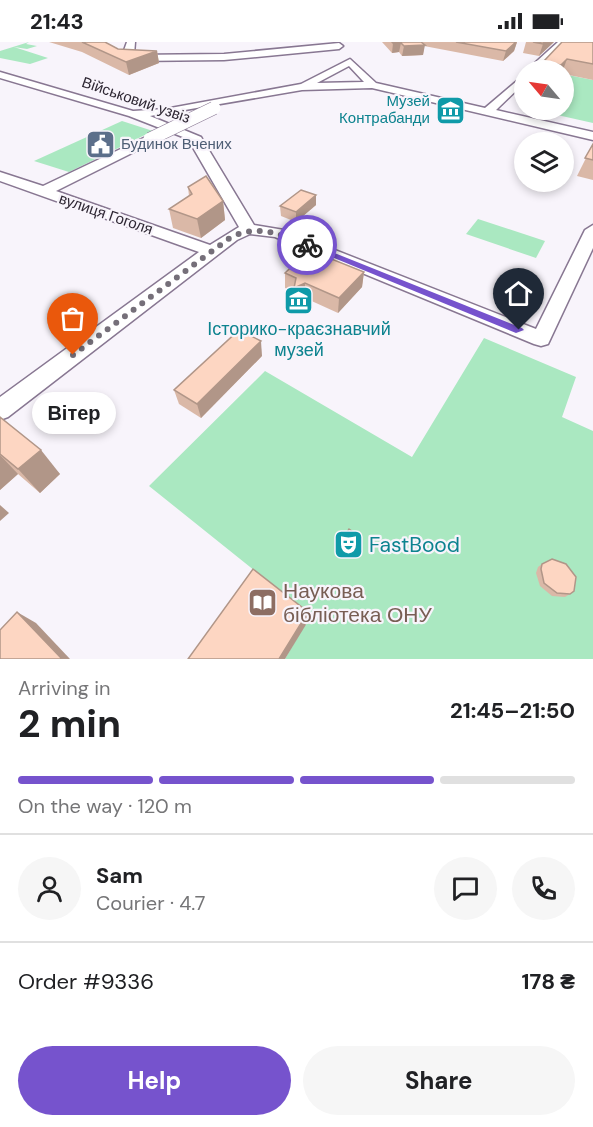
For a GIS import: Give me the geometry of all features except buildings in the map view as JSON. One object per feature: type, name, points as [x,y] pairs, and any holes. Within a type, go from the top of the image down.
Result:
[{"type":"street","points":[[131,42],[127,56],[141,58],[224,57],[338,44],[350,62],[372,85]]},
{"type":"street","points":[[543,60],[564,42]]},
{"type":"street","points":[[44,192],[214,108],[302,87],[350,62]]},
{"type":"street","name":"Військовий узвіз","points":[[0,75],[133,114],[197,140],[248,229]]},
{"type":"street","points":[[133,114],[165,112],[302,87],[372,85],[593,136]]},
{"type":"street","points":[[488,111],[514,87]]},
{"type":"street","name":"вулиця Гоголя","points":[[0,176],[212,251]]},
{"type":"street","points":[[0,410],[231,237],[248,229],[278,233],[541,339],[593,230]]},
{"type":"green space","points":[[29,42],[26,44],[37,46],[27,49],[14,47],[48,58],[30,64],[0,58],[0,51]]},
{"type":"green space","points":[[574,76],[593,80],[593,123],[574,119]]},
{"type":"green space","name":"Будинок Вчених","points":[[122,121],[153,131],[69,172],[34,161]]},
{"type":"green space","points":[[478,219],[545,241],[536,258],[466,234]]},
{"type":"green space","points":[[484,338],[576,377],[562,417],[593,431],[593,659],[285,659],[310,615],[149,486],[265,371],[412,457]]},
{"type":"way so far","points":[[73,355],[231,237],[248,229],[278,233],[307,245]]},
{"type":"place","name":"Музей Контрабанди","points":[[451,110]]},
{"type":"place","name":"Будинок Вчених","points":[[100,144]]},
{"type":"place","name":"Історико-краєзнавчий музей","points":[[299,300]]},
{"type":"place","name":"Вітер","points":[[73,355]]},
{"type":"place","name":"FastBood","points":[[348,545]]},
{"type":"place","name":"Наукова бібліотека ОНУ","points":[[262,603]]},
{"type":"route","points":[[307,245],[519,330]]}]
